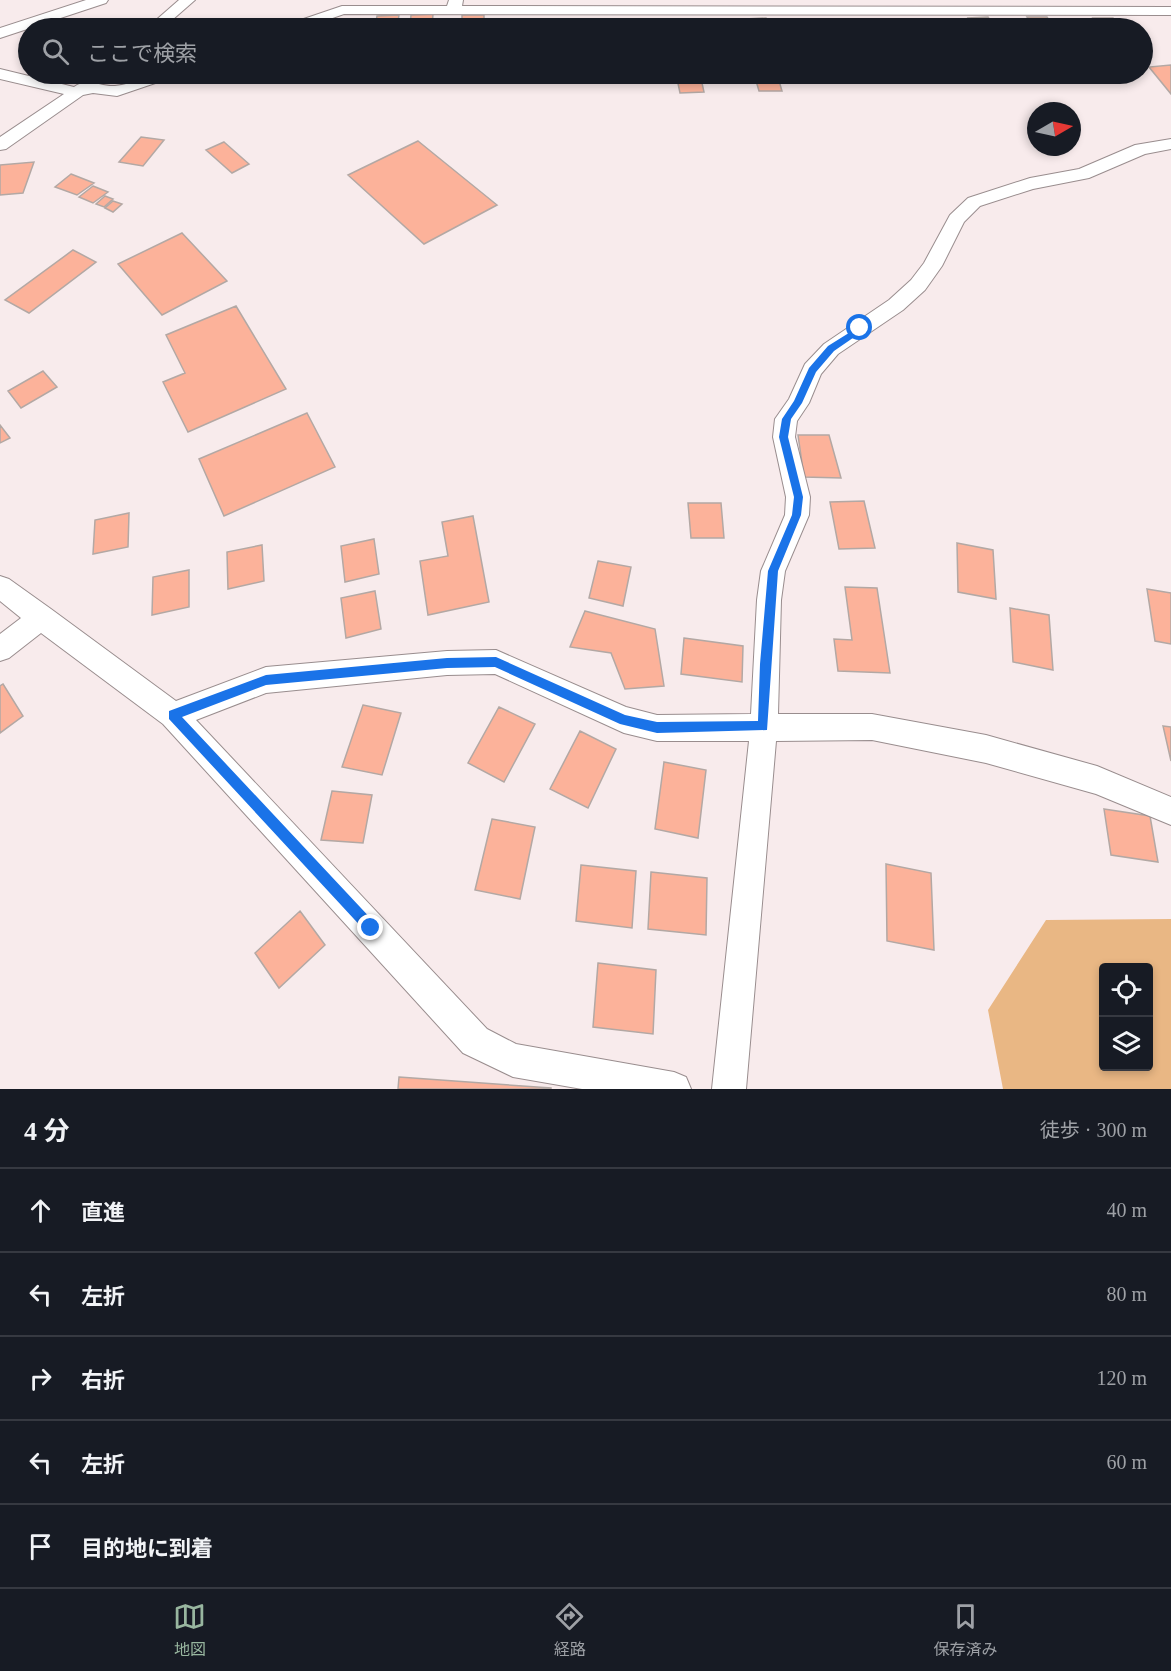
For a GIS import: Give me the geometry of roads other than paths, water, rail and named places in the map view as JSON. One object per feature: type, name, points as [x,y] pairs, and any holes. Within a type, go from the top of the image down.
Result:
[{"type":"street","points":[[46,18],[101,0]]},
{"type":"street","points":[[166,18],[188,0]]},
{"type":"street","points":[[1167,0],[1171,5]]},
{"type":"street","points":[[319,18],[342,10],[455,5],[714,5],[1171,11]]},
{"type":"street","points":[[0,33],[18,27]]},
{"type":"street","points":[[0,74],[18,78]]},
{"type":"street","points":[[43,84],[77,92],[93,88],[117,91],[138,84]]},
{"type":"street","points":[[0,145],[88,84]]},
{"type":"street","points":[[729,1089],[764,727],[765,664],[773,571],[797,515],[798,497],[783,437],[786,419],[798,403],[812,370],[831,349],[896,305],[918,285],[932,266],[956,219],[974,202],[1030,184],[1083,174],[1141,149],[1171,144]]},
{"type":"street","points":[[0,587],[173,715],[475,1041],[513,1060],[674,1089]]},
{"type":"street","points":[[0,649],[42,617]]},
{"type":"street","points":[[173,715],[266,680],[447,663],[496,662],[624,720],[657,728],[872,727],[986,749],[1097,780],[1171,811]]}]
